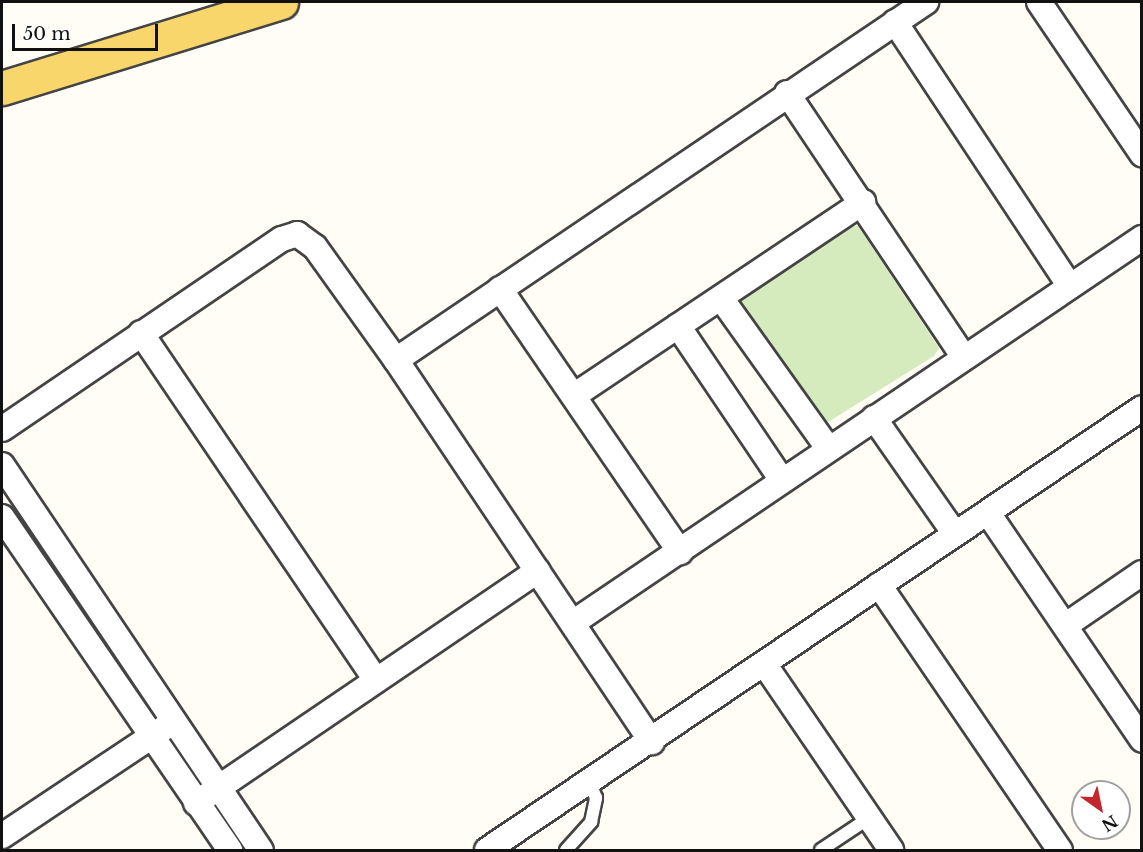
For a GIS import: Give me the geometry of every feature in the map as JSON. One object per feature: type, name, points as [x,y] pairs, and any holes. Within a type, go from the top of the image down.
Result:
[{"type":"main road","points":[[2,88],[281,2]]},
{"type":"street","points":[[396,360],[788,93],[926,2]]},
{"type":"street","points":[[1039,2],[1142,154]]},
{"type":"street","points":[[895,22],[1070,286]]},
{"type":"street","points":[[788,93],[863,202],[964,357]]},
{"type":"street","points":[[575,395],[863,202]]},
{"type":"street","points":[[2,429],[282,238],[297,234],[315,247],[396,360],[574,622],[652,742]]},
{"type":"street","points":[[574,622],[680,552],[828,448],[1142,238]]},
{"type":"street","points":[[501,289],[680,552]]},
{"type":"street","points":[[721,298],[828,448]]},
{"type":"street","points":[[678,326],[782,480]]},
{"type":"street","points":[[141,333],[376,680]]},
{"type":"street","points":[[499,848],[879,585],[1142,408]]},
{"type":"street","points":[[874,418],[955,534]]},
{"type":"street","points":[[2,465],[261,850]]},
{"type":"street","points":[[988,513],[1140,735]]},
{"type":"street","points":[[2,517],[230,850]]},
{"type":"street","points":[[196,802],[538,571]]},
{"type":"street","points":[[1066,625],[1142,573]]},
{"type":"street","points":[[879,585],[1060,850]]},
{"type":"street","points":[[765,665],[891,850]]},
{"type":"street","points":[[2,836],[174,722]]},
{"type":"lane","points":[[566,850],[591,822],[596,798],[590,783]]},
{"type":"lane","points":[[821,850],[869,818]]},
{"type":"green space","points":[[858,226],[939,348],[934,356],[825,424],[740,302],[847,227]]}]
